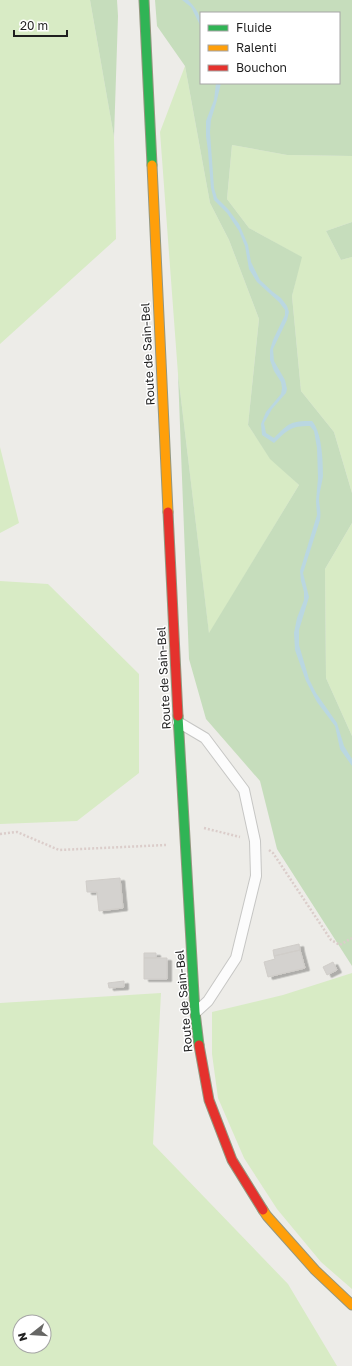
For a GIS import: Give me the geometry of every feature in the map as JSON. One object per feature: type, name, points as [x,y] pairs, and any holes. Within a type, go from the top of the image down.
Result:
[{"type":"main road","name":"Route de Sain-Bel","points":[[144,0],[178,722],[195,1012],[200,1057],[209,1100],[232,1160],[267,1216],[315,1270],[352,1304]]},
{"type":"lane","points":[[178,722],[204,738],[244,790],[255,841],[256,876],[236,958],[208,1001],[195,1012]]},
{"type":"path","points":[[184,826],[201,827],[255,841],[273,853],[331,940],[340,945],[352,938]]},
{"type":"path","points":[[0,834],[17,832],[59,850],[185,844]]},
{"type":"green space","points":[[0,0],[90,0],[114,137],[116,239],[0,344]]},
{"type":"green space","points":[[90,0],[117,0],[118,16],[114,137]]},
{"type":"green space","points":[[155,0],[352,0],[352,156],[287,155],[232,145],[227,199],[249,228],[302,257],[292,296],[301,391],[334,432],[352,493],[352,523],[325,569],[326,678],[352,736],[352,966],[277,849],[260,781],[206,719],[189,659],[178,374],[209,633],[299,485],[270,459],[248,425],[259,319],[229,240],[210,203],[185,66],[157,26]]},
{"type":"green space","points":[[185,66],[210,203],[229,240],[259,319],[248,425],[270,458],[299,485],[209,634],[178,374],[160,132]]},
{"type":"green space","points":[[232,145],[287,155],[352,156],[352,222],[326,231],[341,260],[352,257],[352,493],[334,432],[301,391],[292,296],[301,257],[249,228],[227,199]]},
{"type":"green space","points":[[352,222],[352,257],[341,260],[326,231]]},
{"type":"green space","points":[[0,447],[19,523],[0,533]]},
{"type":"green space","points":[[352,523],[352,736],[326,678],[325,569]]},
{"type":"green space","points":[[0,581],[48,584],[139,674],[139,773],[77,821],[0,824]]},
{"type":"green space","points":[[352,973],[352,1289],[321,1262],[277,1209],[244,1158],[218,1098],[212,1054],[212,1012],[283,995]]},
{"type":"green space","points":[[161,993],[153,1144],[288,1284],[337,1366],[0,1366],[0,1003]]},
{"type":"water","points":[[182,0],[188,0],[196,9],[200,19],[200,25],[191,7]]},
{"type":"water","points":[[216,84],[221,84],[211,120],[210,132],[214,188],[217,198],[228,209],[239,224],[248,245],[251,262],[260,280],[281,298],[287,306],[289,312],[287,320],[273,349],[274,361],[285,380],[287,389],[286,393],[272,409],[264,423],[266,433],[274,438],[283,429],[294,422],[312,421],[320,439],[323,476],[319,498],[320,520],[303,573],[309,597],[299,630],[299,645],[309,679],[316,693],[337,723],[344,746],[352,759],[352,766],[340,749],[335,726],[317,702],[306,681],[295,650],[294,633],[297,618],[304,600],[300,571],[317,515],[317,448],[314,431],[310,426],[294,428],[274,443],[262,435],[261,424],[266,412],[281,394],[281,382],[274,371],[270,360],[270,350],[285,315],[285,310],[279,302],[257,282],[249,269],[245,246],[239,231],[227,213],[214,200],[211,188],[206,121],[214,100]]},
{"type":"building","points":[[120,878],[123,908],[99,911],[97,892],[87,892],[86,881]]},
{"type":"building","points":[[299,944],[300,950],[274,956],[273,950]]},
{"type":"building","points":[[300,950],[305,968],[268,977],[264,962],[275,959],[274,956]]},
{"type":"building","points":[[144,953],[156,953],[156,958],[144,958]]},
{"type":"building","points":[[144,958],[167,958],[167,979],[144,979]]},
{"type":"building","points":[[333,962],[337,970],[327,975],[323,967]]},
{"type":"building","points":[[124,981],[124,987],[109,988],[108,983]]},
{"type":"traffic: fast","points":[[144,0],[152,165]]},
{"type":"traffic: fast","points":[[178,716],[195,1012],[199,1045]]},
{"type":"traffic: slow","points":[[152,165],[168,512]]},
{"type":"traffic: slow","points":[[263,1210],[315,1270],[352,1305]]},
{"type":"traffic: jam","points":[[168,512],[178,716]]},
{"type":"traffic: jam","points":[[199,1045],[209,1100],[232,1160],[263,1210]]}]
